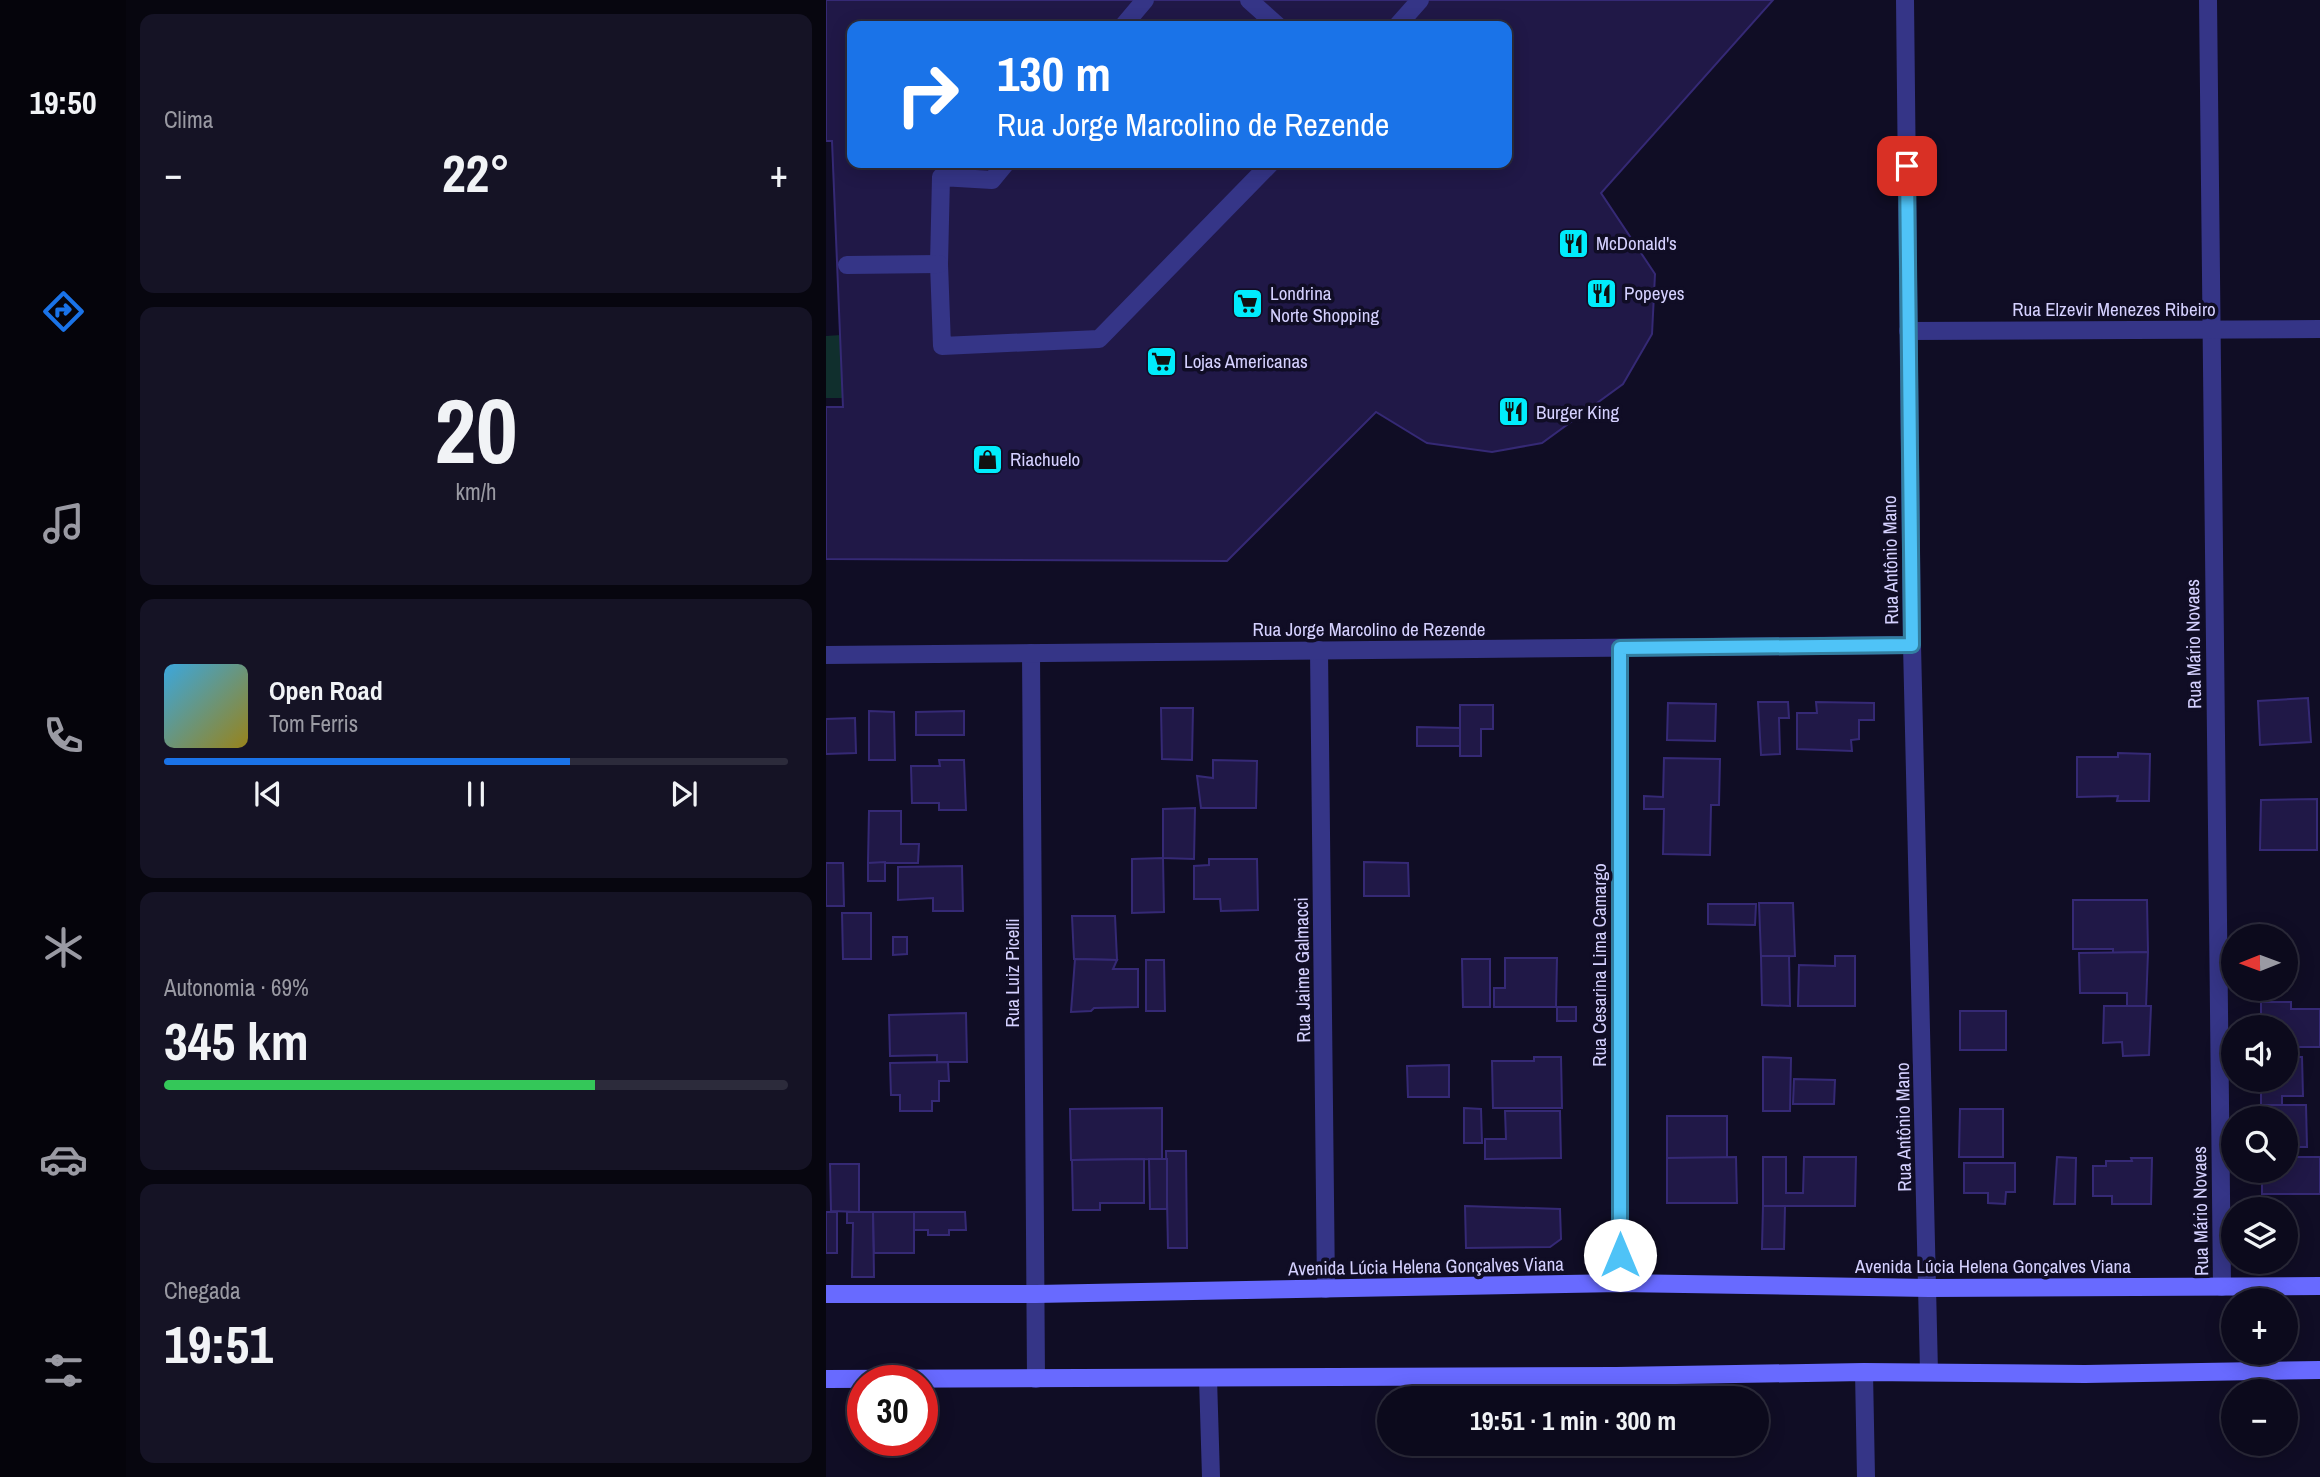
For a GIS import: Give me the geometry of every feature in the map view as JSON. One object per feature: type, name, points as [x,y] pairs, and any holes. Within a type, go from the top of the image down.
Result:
[{"type":"street","points":[[1127,21],[1145,0]]},
{"type":"street","points":[[1249,0],[1272,21]]},
{"type":"street","points":[[1401,21],[1420,0]]},
{"type":"street","name":"Rua Antônio Mano","points":[[1905,0],[1912,645],[1929,1372]]},
{"type":"street","name":"Rua Mário Novaes","points":[[2208,0],[2222,1287]]},
{"type":"street","points":[[1002,168],[992,180],[941,177],[939,264],[942,346],[1099,339],[1265,168]]},
{"type":"street","points":[[847,265],[939,264]]},
{"type":"street","name":"Rua Elzevir Menezes Ribeiro","points":[[1908,331],[2320,329]]},
{"type":"street","name":"Rua Jorge Marcolino de Rezende","points":[[826,655],[1912,645]]},
{"type":"street","name":"Rua Cesarina Lima Camargo","points":[[1620,648],[1620,1283]]},
{"type":"street","name":"Rua Jaime Galmacci","points":[[1319,650],[1326,1289]]},
{"type":"street","name":"Rua Luiz Picelli","points":[[1031,653],[1036,1379]]},
{"type":"street","name":"Avenida Lúcia Helena Gonçalves Viana","points":[[826,1294],[1036,1294],[1620,1283],[1929,1287],[2320,1286]]},
{"type":"street","points":[[826,1379],[1616,1376],[1864,1372],[2085,1374],[2320,1370]]},
{"type":"street","points":[[1864,1372],[1866,1477]]},
{"type":"street","points":[[1208,1378],[1211,1477]]},
{"type":"green space","points":[[841,335],[843,398],[826,398],[826,336]]},
{"type":"building","name":"Londrina Norte Shopping","points":[[826,0],[1773,0],[1601,193],[1655,274],[1652,334],[1623,384],[1542,443],[1492,452],[1427,443],[1376,412],[1227,561],[826,559],[826,407],[843,407],[832,141],[826,141]]},
{"type":"building","points":[[2308,698],[2311,742],[2260,745],[2258,701]]},
{"type":"building","points":[[1758,702],[1788,702],[1789,718],[1779,718],[1780,754],[1761,755]]},
{"type":"building","points":[[1816,702],[1874,703],[1874,720],[1859,720],[1859,739],[1851,740],[1852,751],[1797,749],[1797,713],[1817,713]]},
{"type":"building","points":[[1668,703],[1716,704],[1715,741],[1667,740]]},
{"type":"building","points":[[1460,705],[1493,705],[1493,729],[1481,729],[1481,756],[1460,756]]},
{"type":"building","points":[[1161,708],[1193,708],[1192,760],[1162,759]]},
{"type":"building","points":[[869,711],[894,712],[895,760],[869,760]]},
{"type":"building","points":[[964,711],[964,735],[916,735],[916,712]]},
{"type":"building","points":[[855,718],[856,753],[826,754],[826,719]]},
{"type":"building","points":[[1417,727],[1460,728],[1460,746],[1417,746]]},
{"type":"building","points":[[2118,753],[2150,754],[2149,801],[2117,801],[2118,796],[2077,797],[2077,757],[2118,757]]},
{"type":"building","points":[[1664,758],[1720,759],[1719,805],[1711,805],[1710,855],[1663,854],[1664,809],[1644,809],[1644,796],[1663,797]]},
{"type":"building","points":[[939,760],[964,760],[966,810],[939,810],[939,803],[912,803],[911,766],[940,766]]},
{"type":"building","points":[[1213,760],[1257,761],[1256,808],[1201,808],[1197,776],[1213,778]]},
{"type":"building","points":[[2317,799],[2317,850],[2260,850],[2261,800]]},
{"type":"building","points":[[1195,808],[1194,859],[1163,858],[1163,809]]},
{"type":"building","points":[[869,811],[901,811],[901,844],[919,844],[918,863],[868,863]]},
{"type":"building","points":[[1163,858],[1164,912],[1132,913],[1132,859]]},
{"type":"building","points":[[1209,859],[1257,859],[1258,910],[1221,911],[1220,899],[1194,899],[1194,866],[1209,865]]},
{"type":"building","points":[[885,862],[885,881],[868,881],[868,863]]},
{"type":"building","points":[[1364,862],[1408,863],[1409,896],[1364,896]]},
{"type":"building","points":[[826,863],[843,863],[844,906],[826,906]]},
{"type":"building","points":[[962,866],[963,911],[933,911],[933,898],[898,900],[898,867]]},
{"type":"building","points":[[2073,900],[2147,900],[2148,952],[2113,953],[2113,949],[2073,949]]},
{"type":"building","points":[[1759,903],[1793,903],[1795,956],[1761,957]]},
{"type":"building","points":[[1708,904],[1756,904],[1755,925],[1708,924]]},
{"type":"building","points":[[842,913],[871,913],[871,959],[843,959]]},
{"type":"building","points":[[1072,916],[1115,916],[1117,960],[1074,959]]},
{"type":"building","points":[[893,937],[907,937],[907,954],[893,955]]},
{"type":"building","points":[[2148,952],[2146,1007],[2127,1006],[2127,993],[2080,993],[2079,953]]},
{"type":"building","points":[[1761,956],[1789,956],[1790,1006],[1762,1005]]},
{"type":"building","points":[[1835,956],[1855,956],[1855,1006],[1798,1006],[1799,965],[1835,966]]},
{"type":"building","points":[[1505,958],[1557,958],[1556,1007],[1494,1007],[1494,988],[1505,988]]},
{"type":"building","points":[[1075,959],[1117,960],[1113,969],[1138,969],[1138,1007],[1094,1008],[1091,1011],[1071,1012]]},
{"type":"building","points":[[1462,959],[1490,959],[1490,1007],[1463,1007]]},
{"type":"building","points":[[1146,960],[1164,960],[1165,1011],[1146,1011]]},
{"type":"building","points":[[2261,1002],[2291,1002],[2291,1009],[2320,1009],[2320,1047],[2298,1047],[2298,1015],[2261,1015]]},
{"type":"building","points":[[2104,1006],[2151,1006],[2149,1055],[2123,1056],[2122,1042],[2103,1043]]},
{"type":"building","points":[[1557,1007],[1576,1007],[1576,1021],[1557,1021]]},
{"type":"building","points":[[1960,1011],[2006,1011],[2006,1050],[1960,1050]]},
{"type":"building","points":[[966,1013],[967,1062],[937,1062],[937,1055],[890,1056],[889,1015]]},
{"type":"building","points":[[1534,1057],[1561,1057],[1562,1108],[1493,1108],[1492,1061],[1534,1061]]},
{"type":"building","points":[[1763,1057],[1791,1058],[1790,1111],[1763,1111]]},
{"type":"building","points":[[2298,1057],[2302,1057],[2303,1096],[2282,1096],[2282,1105],[2261,1105],[2261,1092],[2298,1092]]},
{"type":"building","points":[[948,1062],[949,1081],[939,1081],[939,1101],[932,1101],[932,1111],[900,1111],[900,1095],[891,1095],[890,1063]]},
{"type":"building","points":[[1449,1065],[1449,1097],[1408,1097],[1407,1066]]},
{"type":"building","points":[[1794,1079],[1835,1080],[1834,1104],[1793,1104]]},
{"type":"building","points":[[2306,1105],[2307,1147],[2298,1147],[2298,1106],[2261,1106]]},
{"type":"building","points":[[1162,1108],[1162,1159],[1071,1160],[1070,1109]]},
{"type":"building","points":[[1464,1108],[1481,1109],[1482,1143],[1464,1143]]},
{"type":"building","points":[[1960,1109],[2003,1109],[2003,1157],[1959,1157]]},
{"type":"building","points":[[1505,1111],[1560,1111],[1561,1158],[1485,1159],[1485,1139],[1506,1139]]},
{"type":"building","points":[[1667,1116],[1727,1116],[1727,1158],[1667,1158]]},
{"type":"building","points":[[1166,1151],[1186,1151],[1187,1248],[1168,1248]]},
{"type":"building","points":[[1736,1157],[1737,1203],[1667,1203],[1667,1158]]},
{"type":"building","points":[[1763,1157],[1786,1157],[1786,1193],[1803,1193],[1804,1157],[1856,1157],[1855,1206],[1763,1206]]},
{"type":"building","points":[[2057,1157],[2076,1158],[2075,1204],[2054,1204]]},
{"type":"building","points":[[2298,1157],[2320,1157],[2320,1194],[2262,1194],[2262,1183],[2298,1183]]},
{"type":"building","points":[[2131,1158],[2152,1158],[2151,1204],[2112,1204],[2112,1196],[2093,1196],[2093,1166],[2106,1166],[2106,1161],[2132,1161]]},
{"type":"building","points":[[1144,1159],[1144,1203],[1100,1203],[1100,1210],[1073,1210],[1072,1160]]},
{"type":"building","points":[[1149,1159],[1167,1159],[1167,1209],[1150,1209]]},
{"type":"building","points":[[1964,1163],[2015,1163],[2015,1192],[2006,1192],[2005,1204],[1988,1203],[1988,1193],[1964,1193]]},
{"type":"building","points":[[830,1164],[859,1164],[859,1212],[831,1211]]},
{"type":"building","points":[[1465,1206],[1560,1209],[1561,1239],[1550,1247],[1466,1248]]},
{"type":"building","points":[[1763,1206],[1785,1206],[1784,1249],[1762,1249]]},
{"type":"building","points":[[826,1212],[837,1212],[837,1253],[826,1253]]},
{"type":"building","points":[[847,1212],[873,1212],[874,1277],[852,1277],[853,1223],[847,1223]]},
{"type":"building","points":[[873,1212],[914,1212],[914,1253],[874,1253]]},
{"type":"building","points":[[914,1212],[965,1212],[966,1230],[949,1230],[949,1235],[928,1235],[928,1230],[914,1230]]},
{"type":"place","name":"McDonald's","points":[[1573,243]]},
{"type":"place","name":"Popeyes","points":[[1601,293]]},
{"type":"place","name":"Londrina Norte Shopping","points":[[1247,304]]},
{"type":"place","name":"Lojas Americanas","points":[[1161,361]]},
{"type":"place","name":"Burger King","points":[[1513,412]]},
{"type":"place","name":"Riachuelo","points":[[987,459]]},
{"type":"route","points":[[1620,1255],[1620,648],[1912,645],[1907,166]]}]
